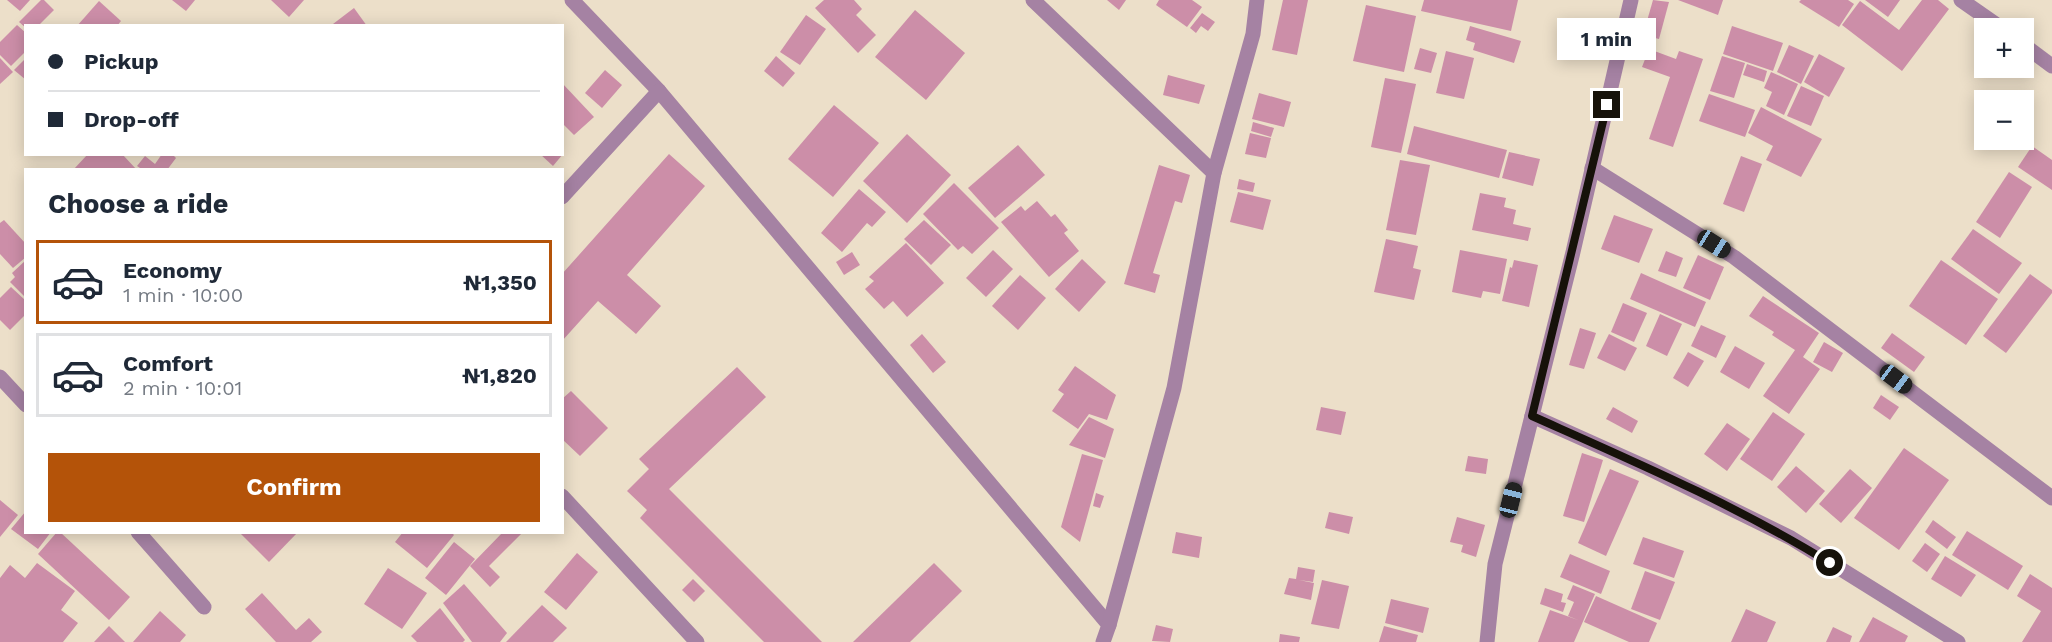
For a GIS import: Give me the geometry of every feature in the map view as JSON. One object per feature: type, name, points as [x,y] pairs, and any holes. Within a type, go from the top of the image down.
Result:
[{"type":"street","points":[[572,0],[660,91],[1109,625]]},
{"type":"street","points":[[1033,0],[1214,173]]},
{"type":"street","points":[[1103,642],[1174,388],[1214,173],[1253,34],[1257,0]]},
{"type":"street","points":[[1487,642],[1495,564],[1631,0]]},
{"type":"street","points":[[1961,0],[1987,18]]},
{"type":"street","points":[[2034,52],[2052,66]]},
{"type":"street","points":[[564,195],[660,91]]},
{"type":"street","points":[[1592,168],[1734,257],[2052,498]]},
{"type":"street","points":[[0,376],[24,403]]},
{"type":"street","points":[[1532,416],[1648,468],[1791,538],[1958,642]]},
{"type":"street","points":[[564,498],[697,642]]},
{"type":"street","points":[[140,534],[204,607]]},
{"type":"building","points":[[7,0],[30,0],[20,11]]},
{"type":"building","points":[[41,0],[44,0],[54,10],[40,24],[24,24],[24,26],[19,22]]},
{"type":"building","points":[[172,0],[195,0],[186,11]]},
{"type":"building","points":[[271,0],[304,0],[289,17]]},
{"type":"building","points":[[824,0],[854,0],[862,9],[856,15],[876,35],[858,53],[815,8]]},
{"type":"building","points":[[1107,0],[1126,0],[1119,10]]},
{"type":"building","points":[[1159,0],[1192,0],[1202,7],[1187,27],[1156,5]]},
{"type":"building","points":[[1283,0],[1308,0],[1297,55],[1272,50]]},
{"type":"building","points":[[1424,0],[1518,0],[1511,31],[1421,11]]},
{"type":"building","points":[[1653,0],[1669,2],[1659,39],[1643,35]]},
{"type":"building","points":[[1678,0],[1723,0],[1718,15]]},
{"type":"building","points":[[1801,0],[1848,0],[1854,4],[1839,27],[1799,2]]},
{"type":"building","points":[[1865,0],[1900,0],[1888,17]]},
{"type":"building","points":[[1922,0],[1938,0],[1949,9],[1902,71],[1842,25],[1860,1],[1899,30]]},
{"type":"building","points":[[99,1],[121,21],[119,24],[79,24]]},
{"type":"building","points":[[1366,5],[1416,16],[1404,72],[1353,61]]},
{"type":"building","points":[[354,8],[366,24],[333,24]]},
{"type":"building","points":[[915,10],[965,53],[926,100],[875,57]]},
{"type":"building","points":[[1202,13],[1215,22],[1208,31],[1201,26],[1196,33],[1190,28]]},
{"type":"building","points":[[806,15],[826,29],[800,65],[780,52]]},
{"type":"building","points":[[17,25],[24,31],[24,53],[11,66],[0,55],[0,42]]},
{"type":"building","points":[[1470,26],[1521,41],[1514,63],[1473,50],[1475,43],[1466,40]]},
{"type":"building","points":[[1732,26],[1783,43],[1773,71],[1723,54]]},
{"type":"building","points":[[1789,45],[1814,56],[1801,84],[1777,72]]},
{"type":"building","points":[[1420,48],[1437,53],[1431,73],[1414,69]]},
{"type":"building","points":[[1649,49],[1676,59],[1679,51],[1703,59],[1673,147],[1649,139],[1670,77],[1642,67]]},
{"type":"building","points":[[1446,51],[1474,58],[1464,99],[1436,93]]},
{"type":"building","points":[[1819,54],[1845,68],[1829,97],[1804,82]]},
{"type":"building","points":[[776,56],[795,73],[783,87],[764,71]]},
{"type":"building","points":[[1722,56],[1745,63],[1734,98],[1710,91]]},
{"type":"building","points":[[0,58],[13,72],[0,84]]},
{"type":"building","points":[[24,60],[24,78],[14,70]]},
{"type":"building","points":[[1747,64],[1767,71],[1764,82],[1743,75]]},
{"type":"building","points":[[605,70],[622,85],[602,108],[585,93]]},
{"type":"building","points":[[1771,72],[1798,84],[1784,115],[1766,106],[1772,92],[1764,88]]},
{"type":"building","points":[[1168,75],[1205,85],[1199,104],[1163,95]]},
{"type":"building","points":[[1385,78],[1416,84],[1401,153],[1371,147]]},
{"type":"building","points":[[564,85],[594,117],[574,135],[564,125]]},
{"type":"building","points":[[1801,86],[1824,96],[1811,126],[1787,116]]},
{"type":"building","points":[[1259,93],[1291,102],[1284,127],[1252,119]]},
{"type":"building","points":[[1709,94],[1755,110],[1745,137],[1699,121]]},
{"type":"building","points":[[834,105],[879,143],[833,197],[788,159]]},
{"type":"building","points":[[1761,107],[1822,139],[1801,177],[1766,160],[1773,146],[1748,133]]},
{"type":"building","points":[[1253,122],[1274,128],[1271,137],[1251,131]]},
{"type":"building","points":[[1414,126],[1507,150],[1499,178],[1407,154]]},
{"type":"building","points":[[1250,133],[1271,138],[1266,158],[1245,154]]},
{"type":"building","points":[[907,134],[951,175],[907,223],[863,181]]},
{"type":"building","points":[[1018,145],[1045,175],[995,218],[968,188]]},
{"type":"building","points":[[2034,147],[2052,160],[2052,190],[2018,167],[2029,150],[2034,150]]},
{"type":"building","points":[[1509,152],[1540,159],[1533,186],[1502,178]]},
{"type":"building","points":[[669,154],[705,186],[627,275],[661,306],[636,334],[598,301],[564,339],[564,272]]},
{"type":"building","points":[[86,156],[124,156],[135,168],[75,168]]},
{"type":"building","points":[[145,156],[155,164],[161,156],[176,158],[168,168],[140,168],[137,166]]},
{"type":"building","points":[[542,156],[561,156],[553,166]]},
{"type":"building","points":[[1741,156],[1762,164],[1744,212],[1723,204]]},
{"type":"building","points":[[1400,160],[1430,165],[1416,235],[1386,230]]},
{"type":"building","points":[[1159,165],[1190,175],[1182,203],[1175,201],[1153,273],[1160,275],[1155,293],[1124,284]]},
{"type":"building","points":[[2009,172],[2032,187],[2000,238],[1976,222]]},
{"type":"building","points":[[1239,179],[1255,183],[1253,192],[1237,189]]},
{"type":"building","points":[[954,183],[999,228],[972,254],[963,246],[958,250],[923,214]]},
{"type":"building","points":[[859,189],[886,212],[872,227],[867,223],[842,252],[821,233]]},
{"type":"building","points":[[1238,192],[1271,200],[1263,230],[1230,222]]},
{"type":"building","points":[[1480,193],[1506,198],[1504,207],[1516,210],[1513,224],[1531,228],[1528,241],[1472,230]]},
{"type":"building","points":[[1037,201],[1051,217],[1055,214],[1068,230],[1064,233],[1079,251],[1049,277],[1001,222],[1021,206],[1025,211]]},
{"type":"building","points":[[1614,215],[1653,229],[1639,263],[1601,249]]},
{"type":"building","points":[[4,220],[24,242],[24,259],[13,268],[0,254],[0,223]]},
{"type":"building","points":[[924,220],[951,245],[931,265],[904,239]]},
{"type":"building","points":[[1973,229],[2022,263],[1999,294],[1951,259]]},
{"type":"building","points":[[1386,239],[1418,246],[1413,268],[1421,270],[1414,300],[1374,292]]},
{"type":"building","points":[[906,243],[944,283],[907,317],[893,301],[884,309],[865,289],[874,281],[869,277]]},
{"type":"building","points":[[993,250],[1013,269],[986,297],[966,278]]},
{"type":"building","points":[[1460,250],[1507,259],[1500,294],[1483,291],[1481,298],[1452,292]]},
{"type":"building","points":[[1666,251],[1683,258],[1676,277],[1658,271]]},
{"type":"building","points":[[852,252],[860,265],[844,275],[836,262]]},
{"type":"building","points":[[1698,255],[1724,267],[1710,300],[1683,288]]},
{"type":"building","points":[[1082,259],[1106,282],[1079,312],[1055,289]]},
{"type":"building","points":[[1514,260],[1538,265],[1529,307],[1502,301],[1510,267],[1512,268]]},
{"type":"building","points":[[1941,260],[1998,299],[1966,345],[1909,306]]},
{"type":"building","points":[[24,262],[24,296],[10,282],[15,277],[12,273]]},
{"type":"building","points":[[1641,273],[1706,302],[1695,327],[1630,299]]},
{"type":"building","points":[[2030,274],[2052,290],[2052,293],[2006,353],[1983,336]]},
{"type":"building","points":[[1020,275],[1046,298],[1018,330],[992,306]]},
{"type":"building","points":[[11,287],[24,299],[24,316],[10,330],[0,320],[0,298]]},
{"type":"building","points":[[1763,296],[1819,333],[1803,357],[1820,369],[1789,414],[1763,396],[1795,350],[1772,335],[1774,332],[1749,316]]},
{"type":"building","points":[[1623,303],[1647,313],[1634,342],[1611,332]]},
{"type":"building","points":[[1660,314],[1682,324],[1667,356],[1646,346]]},
{"type":"building","points":[[1701,325],[1726,336],[1716,358],[1691,346]]},
{"type":"building","points":[[1580,328],[1596,333],[1584,369],[1569,365]]},
{"type":"building","points":[[1892,333],[1925,357],[1914,372],[1881,348]]},
{"type":"building","points":[[922,334],[946,362],[933,373],[910,345]]},
{"type":"building","points":[[1609,334],[1637,348],[1625,371],[1597,358]]},
{"type":"building","points":[[1824,342],[1843,353],[1832,372],[1813,362]]},
{"type":"building","points":[[1735,346],[1765,363],[1749,389],[1720,372]]},
{"type":"building","points":[[1688,352],[1704,361],[1688,387],[1673,378]]},
{"type":"building","points":[[1075,366],[1116,395],[1107,420],[1089,414],[1078,429],[1052,411],[1064,394],[1058,390]]},
{"type":"building","points":[[737,367],[766,397],[669,489],[822,642],[764,642],[640,518],[647,510],[627,491],[649,469],[639,459]]},
{"type":"building","points":[[571,391],[608,428],[580,456],[564,441],[564,397]]},
{"type":"building","points":[[1881,395],[1899,407],[1890,420],[1873,408]]},
{"type":"building","points":[[1321,407],[1346,412],[1341,435],[1316,430]]},
{"type":"building","points":[[1613,407],[1638,421],[1632,433],[1606,419]]},
{"type":"building","points":[[1773,412],[1805,434],[1772,481],[1740,459]]},
{"type":"building","points":[[1089,417],[1114,429],[1105,458],[1069,445]]},
{"type":"building","points":[[1727,423],[1750,439],[1727,471],[1704,454]]},
{"type":"building","points":[[1904,448],[1949,480],[1899,550],[1854,518]]},
{"type":"building","points":[[1582,453],[1603,460],[1584,522],[1563,516]]},
{"type":"building","points":[[1082,454],[1103,460],[1080,542],[1061,527]]},
{"type":"building","points":[[1468,456],[1488,459],[1486,474],[1465,471]]},
{"type":"building","points":[[1796,466],[1825,491],[1806,513],[1777,487]]},
{"type":"building","points":[[1610,469],[1639,481],[1606,556],[1578,543]]},
{"type":"building","points":[[1850,469],[1872,488],[1841,523],[1819,504]]},
{"type":"building","points":[[1096,493],[1104,496],[1100,508],[1093,506]]},
{"type":"building","points":[[0,500],[18,515],[0,537]]},
{"type":"building","points":[[1329,512],[1353,517],[1349,534],[1325,528]]},
{"type":"building","points":[[24,513],[24,534],[49,534],[38,549],[11,529]]},
{"type":"building","points":[[1457,517],[1485,525],[1476,557],[1461,552],[1463,545],[1450,542]]},
{"type":"building","points":[[1933,520],[1956,537],[1947,549],[1925,532]]},
{"type":"building","points":[[1967,531],[2023,566],[2008,590],[1952,555]]},
{"type":"building","points":[[1176,532],[1202,537],[1199,558],[1172,553]]},
{"type":"building","points":[[55,534],[62,534],[130,597],[109,620],[38,554]]},
{"type":"building","points":[[241,534],[296,534],[269,562]]},
{"type":"building","points":[[401,534],[454,535],[427,568],[395,542]]},
{"type":"building","points":[[501,534],[521,534],[489,566],[500,577],[490,587],[470,566]]},
{"type":"building","points":[[1643,537],[1684,551],[1674,578],[1633,564]]},
{"type":"building","points":[[454,542],[475,559],[446,595],[425,578]]},
{"type":"building","points":[[1925,543],[1940,554],[1927,572],[1912,561]]},
{"type":"building","points":[[577,553],[598,572],[566,610],[544,592]]},
{"type":"building","points":[[1570,554],[1610,571],[1601,594],[1560,577]]},
{"type":"building","points":[[1945,556],[1976,575],[1961,597],[1931,579]]},
{"type":"building","points":[[37,563],[75,591],[61,610],[78,623],[63,642],[0,642],[0,578],[10,565],[25,578]]},
{"type":"building","points":[[934,563],[962,591],[910,642],[853,642]]},
{"type":"building","points":[[1298,567],[1315,570],[1313,582],[1299,580],[1314,583],[1311,600],[1284,594],[1289,578],[1296,579]]},
{"type":"building","points":[[388,568],[427,593],[402,629],[364,604]]},
{"type":"building","points":[[1645,571],[1675,582],[1660,620],[1631,609]]},
{"type":"building","points":[[2030,574],[2052,588],[2052,642],[2022,642],[2041,611],[2017,596]]},
{"type":"building","points":[[693,579],[705,591],[694,602],[682,590]]},
{"type":"building","points":[[1322,580],[1349,586],[1339,629],[1311,624]]},
{"type":"building","points":[[464,584],[507,633],[500,642],[472,642],[443,603]]},
{"type":"building","points":[[1573,585],[1595,594],[1574,642],[1538,642],[1550,610],[1578,620],[1568,616],[1574,602],[1567,599]]},
{"type":"building","points":[[1545,588],[1563,594],[1561,602],[1566,603],[1563,612],[1540,604]]},
{"type":"building","points":[[262,593],[296,630],[309,618],[322,632],[311,642],[276,642],[245,609]]},
{"type":"building","points":[[1596,596],[1657,623],[1649,642],[1629,642],[1584,622]]},
{"type":"building","points":[[1391,599],[1429,608],[1423,633],[1385,623]]},
{"type":"building","points":[[542,605],[567,628],[553,642],[506,642]]},
{"type":"building","points":[[440,608],[465,640],[463,642],[417,642],[411,636]]},
{"type":"building","points":[[1746,609],[1776,622],[1767,642],[1731,642]]},
{"type":"building","points":[[160,611],[186,635],[180,642],[133,642]]},
{"type":"building","points":[[1873,617],[1908,636],[1905,642],[1859,642]]},
{"type":"building","points":[[1156,625],[1173,629],[1170,642],[1152,641]]},
{"type":"building","points":[[109,626],[125,642],[94,642]]},
{"type":"building","points":[[1384,626],[1418,635],[1416,642],[1379,642]]},
{"type":"building","points":[[1833,627],[1852,636],[1850,642],[1826,642]]},
{"type":"building","points":[[1280,634],[1300,637],[1299,642],[1279,642]]},
{"type":"route","points":[[1607,105],[1532,416],[1648,468],[1791,538],[1830,563]]}]
